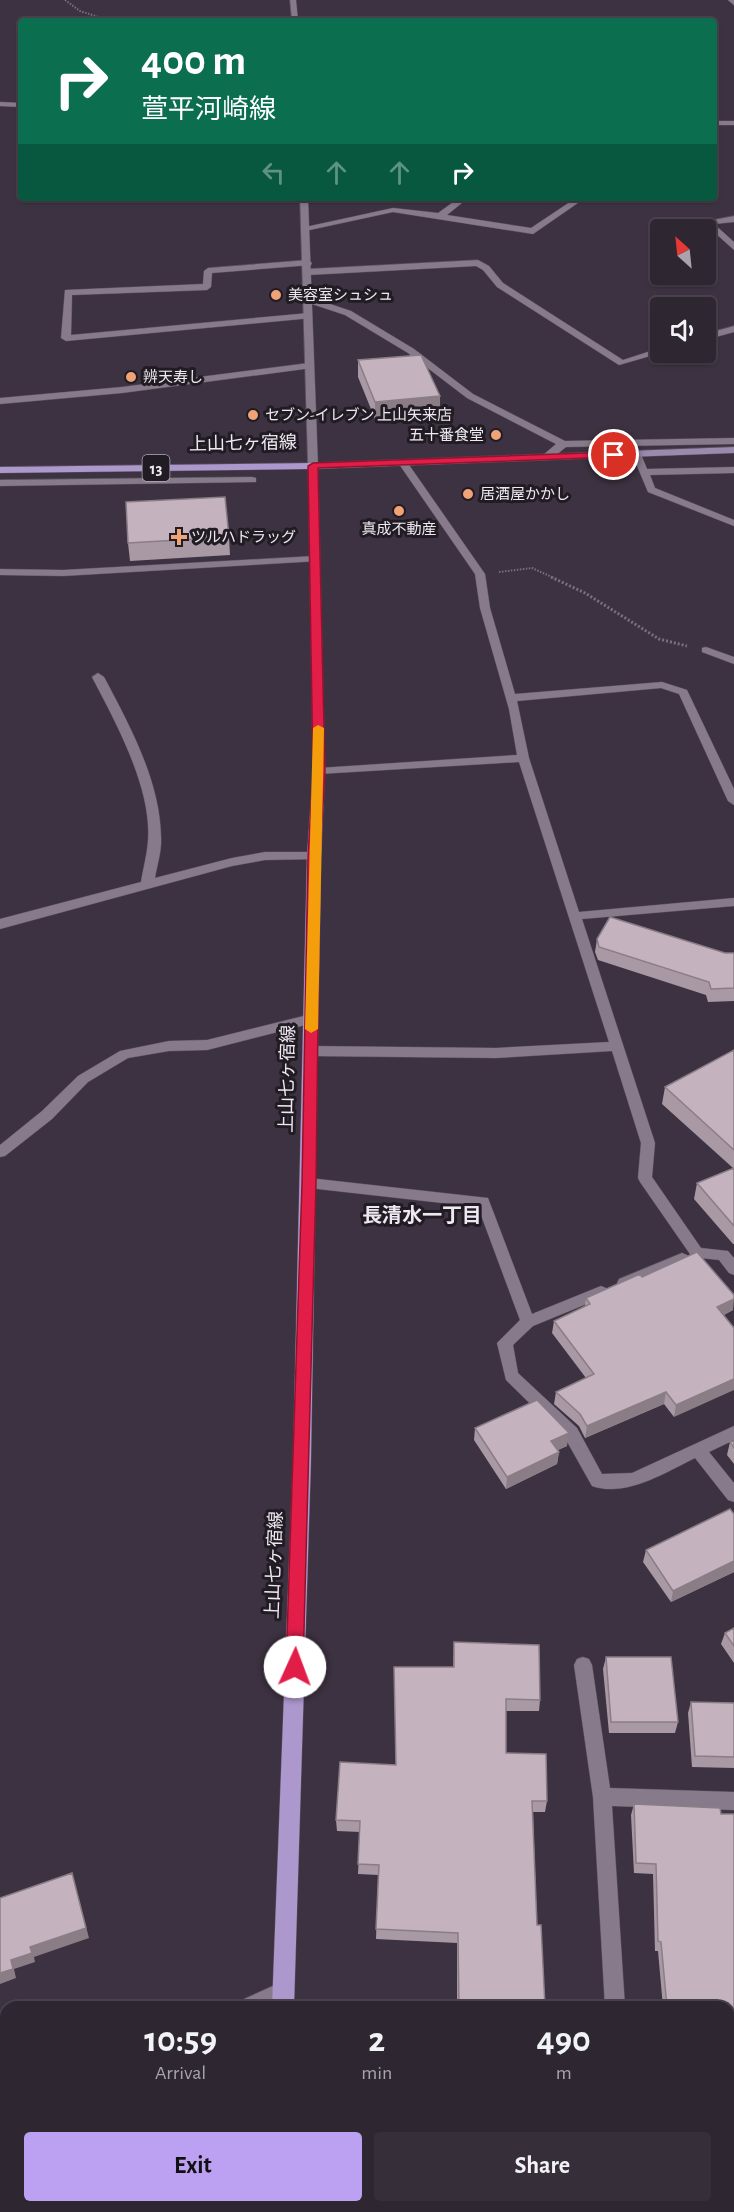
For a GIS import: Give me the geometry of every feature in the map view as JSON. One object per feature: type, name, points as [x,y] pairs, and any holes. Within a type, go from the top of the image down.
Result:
[{"type":"main road","points":[[313,466],[734,450]]},
{"type":"main road","name":"上山七ヶ宿線","points":[[0,470],[313,466],[319,771],[314,856],[309,1183],[283,1999]]},
{"type":"street","points":[[293,0],[295,18]]},
{"type":"street","points":[[0,104],[18,105]]},
{"type":"street","points":[[717,123],[734,123]]},
{"type":"street","points":[[304,201],[313,466]]},
{"type":"street","points":[[440,216],[460,201]]},
{"type":"street","points":[[305,228],[393,210],[533,231],[577,201]]},
{"type":"street","points":[[734,219],[707,222],[734,247]]},
{"type":"street","points":[[309,316],[66,338],[68,292],[207,287],[208,271],[478,263],[486,268],[500,285],[622,363],[650,354]]},
{"type":"street","points":[[309,300],[348,313],[411,351],[470,396],[563,444],[734,441]]},
{"type":"street","points":[[716,335],[734,329]]},
{"type":"street","points":[[0,401],[122,390],[309,366]]},
{"type":"street","points":[[546,458],[563,444]]},
{"type":"street","points":[[0,483],[252,480]]},
{"type":"street","points":[[0,572],[63,573],[315,559]]},
{"type":"street","points":[[99,677],[138,764],[150,805],[155,839],[147,885]]},
{"type":"street","points":[[0,924],[254,858],[314,856]]},
{"type":"lane","points":[[637,454],[651,490],[734,523]]},
{"type":"lane","points":[[404,464],[480,574],[485,608],[511,698],[523,758],[648,1143],[645,1178],[698,1253]]},
{"type":"lane","points":[[644,472],[734,470]]},
{"type":"lane","points":[[705,650],[734,661]]},
{"type":"lane","points":[[511,698],[662,685],[683,692],[734,801]]},
{"type":"lane","points":[[319,771],[523,758]]},
{"type":"lane","points":[[574,916],[734,902]]},
{"type":"lane","points":[[0,1152],[47,1115],[83,1080],[125,1054],[169,1046],[207,1045],[312,1019]]},
{"type":"lane","points":[[311,1051],[496,1053],[616,1046]]},
{"type":"lane","points":[[309,1183],[483,1202],[528,1322]]},
{"type":"lane","points":[[734,1269],[723,1255],[698,1253],[528,1322],[505,1343],[511,1376],[571,1433],[598,1481],[633,1480],[734,1433]]},
{"type":"lane","points":[[698,1450],[734,1495]]},
{"type":"lane","points":[[582,1665],[602,1797],[615,2001]]},
{"type":"lane","points":[[602,1797],[734,1801]]},
{"type":"path","points":[[65,0],[69,6],[100,18]]},
{"type":"path","points":[[480,574],[532,568],[585,593],[659,639],[705,650]]},
{"type":"building","points":[[421,355],[440,396],[375,402],[358,360]]},
{"type":"building","points":[[225,497],[229,537],[128,543],[126,502]]},
{"type":"building","points":[[610,917],[725,953],[734,953],[734,988],[711,989],[709,982],[599,947],[597,939]]},
{"type":"building","points":[[734,1050],[734,1150],[665,1087]]},
{"type":"building","points":[[734,1168],[734,1226],[697,1183]]},
{"type":"building","points":[[697,1252],[734,1295],[734,1299],[717,1307],[734,1328],[734,1379],[676,1405],[666,1392],[587,1426],[580,1414],[556,1392],[594,1374],[554,1321],[590,1304],[586,1298],[640,1274],[642,1277]]},
{"type":"building","points":[[537,1400],[569,1433],[551,1441],[559,1452],[507,1477],[475,1428]]},
{"type":"building","points":[[730,1509],[734,1514],[734,1561],[673,1591],[646,1550]]},
{"type":"building","points":[[734,1628],[734,1646],[725,1633]]},
{"type":"building","points":[[454,1642],[539,1645],[540,1700],[506,1699],[506,1753],[546,1754],[547,1801],[532,1801],[537,1925],[541,1925],[545,2001],[459,2001],[458,1933],[376,1929],[379,1865],[358,1864],[360,1821],[336,1820],[340,1762],[396,1765],[394,1667],[454,1667]]},
{"type":"building","points":[[606,1657],[671,1657],[678,1722],[611,1722]]},
{"type":"building","points":[[691,1702],[734,1703],[734,1757],[695,1756]]},
{"type":"building","points":[[634,1804],[720,1808],[721,1814],[734,1814],[734,2001],[666,2001],[661,1942],[658,1941],[656,1864],[636,1863]]},
{"type":"building","points":[[72,1873],[86,1928],[30,1947],[32,1953],[11,1960],[13,1969],[0,1973],[0,1898]]},
{"type":"slow traffic","points":[[311,1029],[314,856],[319,771],[318,728]]},
{"type":"place","name":"美容室シュシュ","points":[[276,295]]},
{"type":"place","name":"辨天寿し","points":[[131,377]]},
{"type":"place","name":"セブン-イレブン 上山矢来店","points":[[253,415]]},
{"type":"place","name":"五十番食堂","points":[[496,435]]},
{"type":"place","name":"居酒屋かかし","points":[[468,494]]},
{"type":"place","name":"真成不動産","points":[[399,511]]},
{"type":"place","name":"ツルハドラッグ","points":[[179,537]]},
{"type":"district","name":"長清水一丁目","points":[[422,1215]]},
{"type":"route","points":[[295,1667],[309,1183],[314,856],[319,771],[313,466],[614,455]]}]
